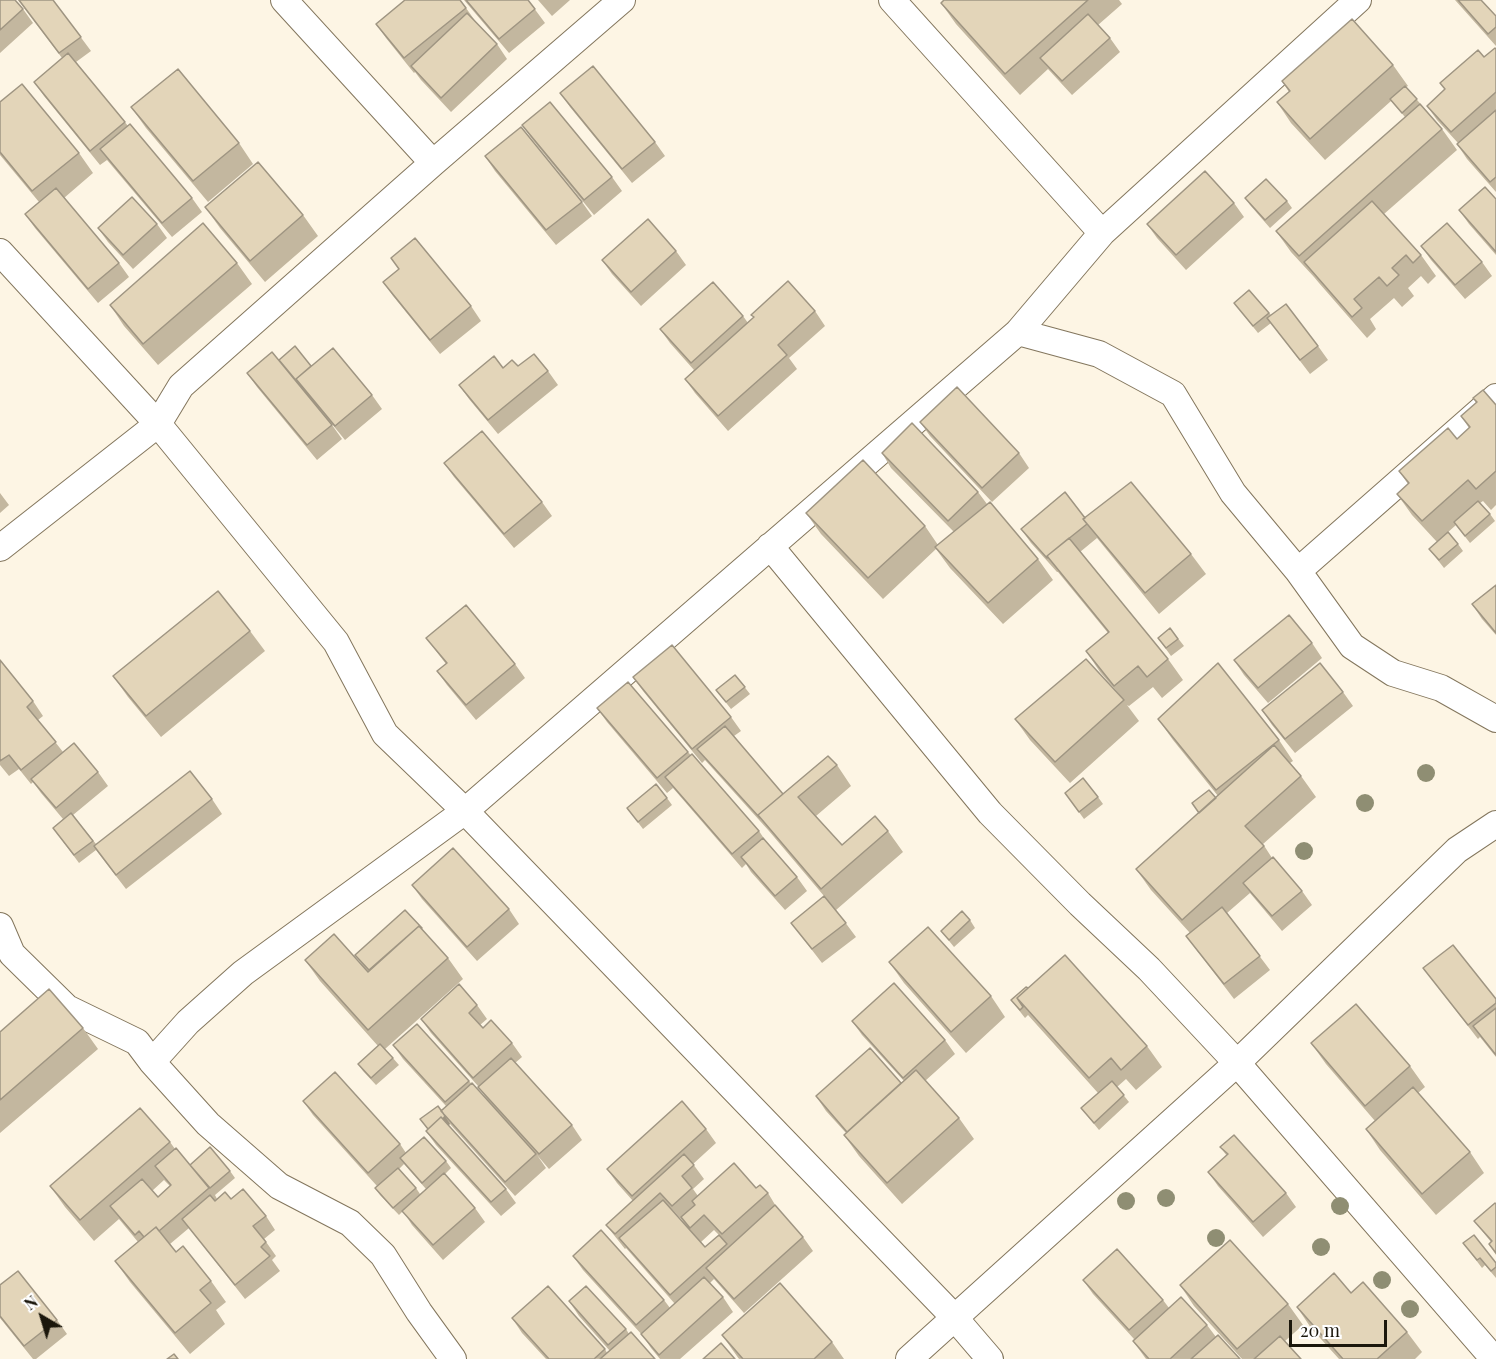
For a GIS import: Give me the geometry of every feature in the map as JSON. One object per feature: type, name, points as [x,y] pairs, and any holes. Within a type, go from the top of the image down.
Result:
[{"type":"street","points":[[284,0],[433,163]]},
{"type":"street","points":[[0,548],[158,424],[182,386],[433,163],[622,0]]},
{"type":"street","points":[[892,0],[1102,233]]},
{"type":"street","points":[[152,1062],[188,1022],[243,973],[465,811],[1018,332],[1102,233],[1358,0]]},
{"type":"street","points":[[0,252],[158,424],[336,642],[385,734],[465,811],[954,1317],[990,1359]]},
{"type":"street","points":[[1018,332],[1099,354],[1173,394],[1233,493],[1298,571],[1352,646],[1392,673],[1441,688],[1496,719]]},
{"type":"street","points":[[1298,571],[1496,397]]},
{"type":"street","points":[[770,546],[990,813],[1080,904],[1149,969],[1237,1063],[1494,1359]]},
{"type":"street","points":[[909,1359],[1237,1063],[1457,850],[1496,825]]},
{"type":"street","points":[[0,926],[12,954],[67,1008],[137,1042],[208,1124],[279,1186],[350,1223],[383,1255],[453,1359]]},
{"type":"building","points":[[0,0],[15,0],[23,9],[0,30]]},
{"type":"building","points":[[19,0],[53,0],[81,37],[59,53]]},
{"type":"building","points":[[405,0],[460,0],[466,8],[404,58],[376,24]]},
{"type":"building","points":[[466,0],[528,0],[535,9],[499,39]]},
{"type":"building","points":[[944,0],[1088,0],[1005,74],[941,3]]},
{"type":"building","points":[[1458,0],[1481,0],[1496,16],[1496,27],[1488,34]]},
{"type":"building","points":[[467,13],[497,44],[441,98],[411,66]]},
{"type":"building","points":[[1088,14],[1110,38],[1062,81],[1040,58]]},
{"type":"building","points":[[1352,19],[1393,65],[1310,139],[1277,102],[1290,91],[1282,81]]},
{"type":"building","points":[[1495,48],[1496,92],[1451,132],[1427,106],[1445,89],[1440,83],[1478,50],[1484,57]]},
{"type":"building","points":[[68,53],[125,122],[90,151],[34,82]]},
{"type":"building","points":[[593,66],[655,142],[622,169],[560,93]]},
{"type":"building","points":[[178,69],[239,143],[193,181],[131,107]]},
{"type":"building","points":[[22,84],[79,153],[32,191],[0,152],[0,102]]},
{"type":"building","points":[[1405,86],[1417,99],[1402,113],[1390,99]]},
{"type":"building","points":[[550,102],[612,177],[584,200],[522,125]]},
{"type":"building","points":[[1420,104],[1442,129],[1299,256],[1276,231]]},
{"type":"building","points":[[1496,110],[1496,177],[1490,182],[1457,144]]},
{"type":"building","points":[[130,124],[192,198],[162,223],[100,149]]},
{"type":"building","points":[[521,127],[582,202],[546,230],[485,156]]},
{"type":"building","points":[[258,162],[303,215],[250,261],[205,207]]},
{"type":"building","points":[[1205,171],[1234,203],[1176,255],[1147,224]]},
{"type":"building","points":[[1266,179],[1287,201],[1265,220],[1245,198]]},
{"type":"building","points":[[1485,187],[1496,199],[1496,252],[1459,210]]},
{"type":"building","points":[[56,188],[119,263],[88,289],[25,214]]},
{"type":"building","points":[[132,197],[157,224],[123,255],[98,228]]},
{"type":"building","points":[[1372,201],[1421,255],[1413,263],[1406,255],[1392,268],[1399,275],[1387,286],[1379,277],[1354,299],[1362,308],[1352,317],[1304,262]]},
{"type":"building","points":[[648,219],[676,251],[631,292],[602,260]]},
{"type":"building","points":[[203,223],[237,263],[143,344],[110,305]]},
{"type":"building","points":[[1447,223],[1482,262],[1455,285],[1421,246]]},
{"type":"building","points":[[415,238],[471,306],[430,340],[383,282],[399,269],[391,258]]},
{"type":"building","points":[[788,281],[815,311],[778,345],[787,355],[718,416],[685,379],[754,317],[751,315]]},
{"type":"building","points":[[713,282],[743,316],[691,363],[660,329]]},
{"type":"building","points":[[1249,290],[1269,313],[1253,326],[1234,303]]},
{"type":"building","points":[[1286,304],[1318,346],[1300,360],[1267,318]]},
{"type":"building","points":[[295,346],[311,366],[296,379],[299,384],[279,360]]},
{"type":"building","points":[[333,348],[372,395],[335,426],[296,379]]},
{"type":"building","points":[[272,352],[332,425],[307,445],[247,373]]},
{"type":"building","points":[[534,354],[548,371],[488,420],[459,385],[494,356],[503,368],[512,360],[518,366]]},
{"type":"building","points":[[957,387],[1019,453],[982,488],[920,422]]},
{"type":"building","points":[[1483,390],[1496,405],[1496,471],[1476,489],[1468,480],[1422,521],[1397,494],[1409,483],[1399,471],[1448,428],[1457,439],[1470,427],[1461,416],[1477,402],[1473,398]]},
{"type":"building","points":[[912,423],[978,492],[948,521],[882,453]]},
{"type":"building","points":[[482,431],[542,502],[504,534],[444,463]]},
{"type":"building","points":[[863,460],[925,526],[868,578],[806,513]]},
{"type":"building","points":[[1131,482],[1191,554],[1145,593],[1083,519]]},
{"type":"building","points":[[1065,492],[1087,524],[1047,558],[1021,529]]},
{"type":"building","points":[[1478,501],[1490,514],[1465,536],[1454,522]]},
{"type":"building","points":[[990,502],[1038,559],[988,603],[935,547]]},
{"type":"building","points":[[1448,532],[1458,544],[1439,560],[1429,549]]},
{"type":"building","points":[[1069,538],[1168,659],[1147,677],[1138,666],[1114,686],[1086,651],[1109,632],[1047,556]]},
{"type":"building","points":[[1496,585],[1496,633],[1472,604]]},
{"type":"building","points":[[218,591],[250,631],[146,716],[113,676]]},
{"type":"building","points":[[466,605],[515,664],[466,705],[437,671],[447,663],[426,638]]},
{"type":"building","points":[[1289,615],[1312,643],[1258,688],[1234,660]]},
{"type":"building","points":[[1170,628],[1178,639],[1166,648],[1158,638]]},
{"type":"building","points":[[672,645],[731,717],[692,749],[633,677]]},
{"type":"building","points":[[1086,659],[1124,700],[1055,762],[1015,719]]},
{"type":"building","points":[[0,660],[33,701],[27,707],[56,742],[21,770],[9,755],[0,761]]},
{"type":"building","points":[[1218,663],[1279,740],[1216,790],[1158,719]]},
{"type":"building","points":[[1320,663],[1343,692],[1285,739],[1262,710]]},
{"type":"building","points":[[735,675],[745,687],[726,702],[716,690]]},
{"type":"building","points":[[628,682],[688,752],[657,778],[597,708]]},
{"type":"building","points":[[725,726],[783,794],[758,815],[760,818],[697,749]]},
{"type":"building","points":[[74,743],[98,772],[56,808],[31,779]]},
{"type":"building","points":[[1274,745],[1301,776],[1245,826],[1264,846],[1182,920],[1136,869]]},
{"type":"building","points":[[692,754],[759,831],[732,854],[665,777]]},
{"type":"building","points":[[828,756],[837,765],[798,797],[842,845],[875,816],[888,831],[821,889],[758,815]]},
{"type":"building","points":[[190,771],[212,799],[116,875],[94,846]]},
{"type":"building","points":[[1083,778],[1098,797],[1079,812],[1065,793]]},
{"type":"building","points":[[656,784],[667,798],[638,822],[627,808]]},
{"type":"building","points":[[1209,790],[1216,798],[1199,813],[1192,803]]},
{"type":"building","points":[[71,813],[93,841],[74,855],[53,828]]},
{"type":"building","points":[[763,838],[797,877],[775,896],[741,857]]},
{"type":"building","points":[[453,848],[509,909],[467,947],[412,885]]},
{"type":"building","points":[[1273,857],[1302,891],[1272,916],[1243,883]]},
{"type":"building","points":[[824,896],[846,923],[812,949],[791,923]]},
{"type":"building","points":[[1222,907],[1260,956],[1224,984],[1186,936]]},
{"type":"building","points":[[405,910],[422,928],[419,926],[369,970],[355,955]]},
{"type":"building","points":[[962,911],[970,920],[949,940],[941,931]]},
{"type":"building","points":[[419,926],[448,958],[368,1030],[305,960],[334,934],[368,972]]},
{"type":"building","points":[[928,927],[991,996],[951,1032],[889,962]]},
{"type":"building","points":[[1453,945],[1496,999],[1496,1003],[1468,1025],[1423,968]]},
{"type":"building","points":[[1065,955],[1147,1046],[1121,1070],[1111,1058],[1089,1078],[1017,998]]},
{"type":"building","points":[[894,983],[945,1040],[903,1078],[852,1021]]},
{"type":"building","points":[[459,984],[477,1005],[469,1013],[483,1028],[491,1020],[512,1043],[473,1078],[421,1019]]},
{"type":"building","points":[[1026,987],[1028,988],[1017,998],[1023,1007],[1020,1010],[1011,1000]]},
{"type":"building","points":[[49,989],[83,1028],[0,1100],[0,1032]]},
{"type":"building","points":[[1356,1004],[1410,1066],[1365,1106],[1311,1043]]},
{"type":"building","points":[[1496,1008],[1496,1055],[1473,1026]]},
{"type":"building","points":[[417,1024],[469,1081],[445,1102],[393,1045]]},
{"type":"building","points":[[380,1044],[393,1058],[371,1078],[358,1064]]},
{"type":"building","points":[[870,1048],[901,1083],[847,1132],[816,1096]]},
{"type":"building","points":[[511,1058],[572,1125],[539,1154],[478,1087]]},
{"type":"building","points":[[916,1070],[959,1118],[887,1183],[844,1135]]},
{"type":"building","points":[[335,1072],[400,1144],[368,1173],[303,1101]]},
{"type":"building","points":[[1112,1081],[1124,1095],[1094,1123],[1081,1108]]},
{"type":"building","points":[[472,1083],[536,1154],[505,1182],[441,1111]]},
{"type":"building","points":[[1413,1087],[1470,1152],[1422,1194],[1366,1129]]},
{"type":"building","points":[[682,1101],[706,1129],[632,1196],[607,1169]]},
{"type":"building","points":[[438,1106],[445,1116],[428,1129],[420,1119]]},
{"type":"building","points":[[140,1108],[170,1142],[80,1220],[50,1186]]},
{"type":"building","points":[[441,1117],[506,1189],[491,1202],[426,1131]]},
{"type":"building","points":[[1234,1135],[1286,1193],[1253,1222],[1208,1172],[1228,1154],[1220,1147]]},
{"type":"building","points":[[424,1137],[446,1161],[422,1183],[400,1158]]},
{"type":"building","points":[[210,1147],[230,1171],[210,1188],[190,1165]]},
{"type":"building","points":[[176,1148],[209,1188],[159,1231],[156,1227],[144,1237],[139,1231],[135,1235],[110,1206],[142,1179],[158,1197],[171,1185],[155,1166]]},
{"type":"building","points":[[684,1154],[694,1165],[682,1176],[692,1188],[672,1206],[660,1193],[615,1234],[606,1225]]},
{"type":"building","points":[[734,1163],[756,1188],[760,1185],[768,1193],[722,1234],[704,1215],[690,1228],[681,1217],[695,1205],[692,1201]]},
{"type":"building","points":[[398,1168],[416,1188],[393,1208],[375,1188]]},
{"type":"building","points":[[444,1173],[475,1208],[433,1245],[402,1211]]},
{"type":"building","points":[[243,1189],[266,1216],[253,1226],[266,1242],[261,1247],[270,1256],[235,1285],[182,1219],[210,1195],[215,1201],[225,1192],[231,1199]]},
{"type":"building","points":[[663,1200],[705,1247],[719,1235],[727,1244],[670,1295],[619,1238]]},
{"type":"building","points":[[1495,1203],[1496,1253],[1489,1244],[1492,1241],[1474,1221]]},
{"type":"building","points":[[775,1205],[803,1237],[734,1299],[706,1268]]},
{"type":"building","points":[[156,1227],[176,1252],[183,1246],[211,1281],[200,1290],[211,1303],[175,1333],[115,1261]]},
{"type":"building","points":[[601,1230],[664,1300],[636,1325],[573,1256]]},
{"type":"building","points":[[1474,1235],[1496,1263],[1496,1267],[1491,1271],[1480,1258],[1477,1260],[1463,1243]]},
{"type":"building","points":[[1230,1240],[1288,1304],[1237,1349],[1180,1285]]},
{"type":"building","points":[[1117,1249],[1163,1300],[1129,1330],[1083,1280]]},
{"type":"building","points":[[18,1271],[57,1320],[24,1346],[0,1316],[0,1285]]},
{"type":"building","points":[[1334,1273],[1351,1293],[1363,1282],[1407,1332],[1377,1359],[1343,1359],[1297,1307]]},
{"type":"building","points":[[704,1277],[723,1297],[659,1355],[641,1334]]},
{"type":"building","points":[[780,1283],[832,1342],[814,1359],[743,1359],[722,1335]]},
{"type":"building","points":[[548,1286],[605,1349],[594,1359],[549,1359],[512,1318]]},
{"type":"building","points":[[586,1286],[626,1329],[608,1345],[569,1301]]},
{"type":"building","points":[[1181,1297],[1207,1325],[1170,1359],[1149,1359],[1133,1341]]},
{"type":"building","points":[[631,1332],[655,1359],[600,1359]]},
{"type":"building","points":[[1218,1335],[1240,1359],[1191,1359]]},
{"type":"building","points":[[1280,1336],[1301,1359],[1254,1359]]},
{"type":"building","points":[[721,1343],[735,1359],[703,1359]]},
{"type":"building","points":[[174,1354],[178,1359],[167,1359]]}]
